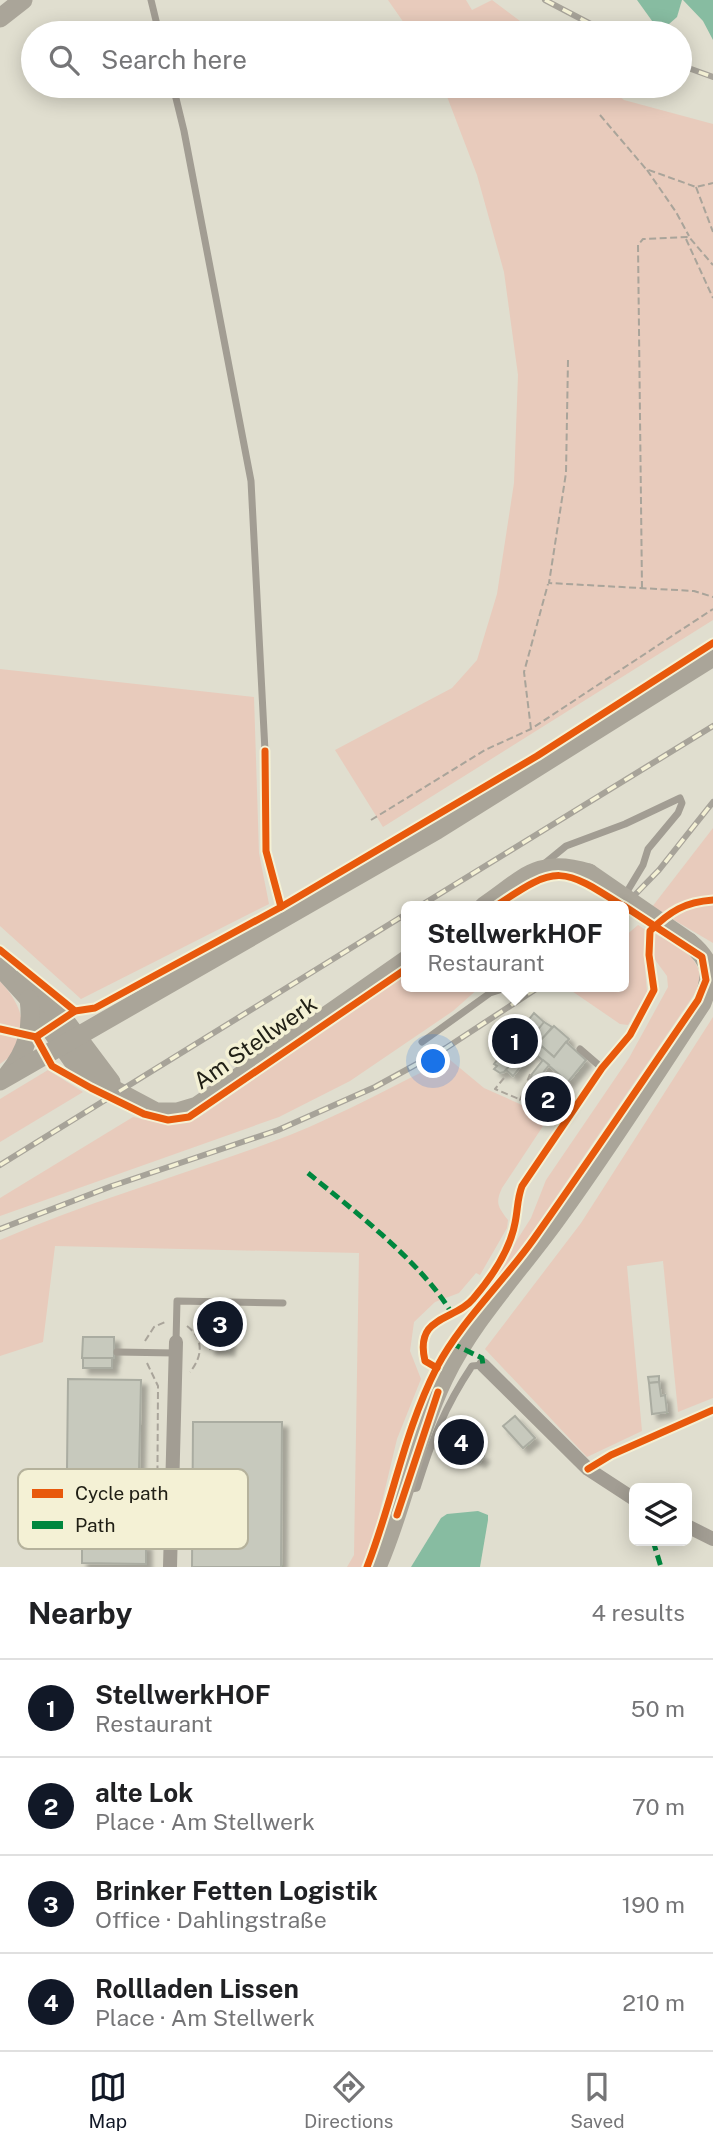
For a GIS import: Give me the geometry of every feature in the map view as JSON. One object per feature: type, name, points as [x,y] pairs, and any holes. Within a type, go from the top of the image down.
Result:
[{"type":"street","points":[[0,18],[23,0]]},
{"type":"street","points":[[1,1081],[437,831],[713,657]]},
{"type":"street","points":[[377,1567],[406,1490],[427,1417],[445,1377],[470,1335],[561,1213],[702,1003],[708,989],[709,964],[706,955],[589,873],[568,867],[550,866],[536,870],[491,901]]},
{"type":"street","name":"Am Stellwerk","points":[[70,1040],[81,1069],[156,1112],[177,1112],[197,1106],[401,964]]},
{"type":"street","points":[[0,965],[35,987],[70,1040]]},
{"type":"street","points":[[0,965],[70,1040]]},
{"type":"street","points":[[1,1081],[22,1056],[29,1036],[29,999]]},
{"type":"street","points":[[173,1469],[176,1348]]},
{"type":"street","points":[[483,1365],[587,1469],[629,1496]]},
{"type":"street","points":[[692,1529],[713,1539]]},
{"type":"street","points":[[170,1549],[170,1567]]},
{"type":"lane","points":[[151,0],[156,21]]},
{"type":"lane","points":[[176,98],[251,481],[265,751]]},
{"type":"lane","points":[[536,870],[566,846],[625,824],[680,798],[682,803],[678,813],[648,849],[643,865],[628,890],[616,901]]},
{"type":"lane","points":[[422,1042],[493,992]]},
{"type":"lane","points":[[445,1377],[425,1361],[423,1351],[427,1332],[443,1317],[471,1302],[485,1284],[512,1234],[516,1200],[522,1186],[603,1068],[580,1049]]},
{"type":"lane","points":[[117,1352],[176,1348],[177,1301],[283,1303]]},
{"type":"lane","points":[[406,1490],[417,1488],[442,1413],[453,1395],[472,1366],[483,1365]]},
{"type":"path","points":[[600,116],[646,169],[676,212],[689,237],[713,265]]},
{"type":"path","points":[[646,169],[696,187],[713,183]]},
{"type":"path","points":[[696,187],[713,232]]},
{"type":"path","points":[[685,237],[713,298]]},
{"type":"path","points":[[642,588],[638,245],[643,239],[689,237]]},
{"type":"path","points":[[531,729],[524,672],[549,583],[566,472],[568,360]]},
{"type":"path","points":[[549,583],[694,591],[713,597]]},
{"type":"path","points":[[371,820],[485,750],[531,729],[713,609]]},
{"type":"path","points":[[520,1100],[530,1074]]},
{"type":"path","points":[[504,1078],[495,1089],[552,1114]]},
{"type":"shaded area","points":[[388,0],[466,0],[472,10],[492,0],[520,21],[403,21]]},
{"type":"shaded area","points":[[637,0],[682,0],[677,17],[672,21],[652,21]]},
{"type":"shaded area","points":[[683,0],[713,0],[713,40],[703,21]]},
{"type":"shaded area","points":[[448,98],[621,98],[713,124],[713,620],[383,827],[335,750],[452,688],[477,660],[497,594],[514,483],[518,375],[504,272],[477,175]]},
{"type":"shaded area","points":[[0,669],[254,697],[259,853],[269,904],[81,999],[0,926]]},
{"type":"shaded area","points":[[713,828],[713,943],[652,907]]},
{"type":"shaded area","points":[[638,925],[646,930],[644,956],[647,992],[628,1025],[620,1024],[573,992],[629,992],[629,933]]},
{"type":"shaded area","points":[[654,933],[693,959],[700,975],[700,986],[502,1276],[473,1309],[531,1218],[546,1180],[629,1058],[668,987],[667,976],[653,957]]},
{"type":"shaded area","points":[[401,977],[401,992],[474,992],[453,1011],[350,1081],[279,1117],[0,1216],[0,1198],[133,1117],[163,1123],[198,1118]]},
{"type":"shaded area","points":[[0,981],[16,1003],[23,1029],[0,1023]]},
{"type":"shaded area","points":[[713,1017],[713,1398],[678,1412],[663,1261],[627,1266],[642,1431],[587,1457],[485,1349],[581,1223]]},
{"type":"shaded area","points":[[0,1034],[21,1040],[15,1053],[0,1064]]},
{"type":"shaded area","points":[[449,1059],[484,1088],[549,1117],[502,1188],[498,1201],[508,1220],[507,1228],[480,1275],[476,1273],[459,1293],[435,1302],[414,1322],[410,1351],[421,1379],[397,1439],[371,1548],[361,1567],[347,1567],[354,1555],[359,1253],[55,1246],[43,1342],[0,1356],[0,1240],[71,1212],[290,1135]]},
{"type":"shaded area","points":[[48,1070],[83,1092],[0,1142],[0,1099]]},
{"type":"shaded area","points":[[478,1511],[488,1515],[480,1567],[411,1567],[441,1518],[447,1514]]},
{"type":"building","points":[[534,1013],[545,1023],[504,1072],[500,1073],[494,1069],[497,1066],[494,1064]]},
{"type":"building","points":[[544,1022],[552,1027],[513,1076],[506,1070]]},
{"type":"building","points":[[554,1026],[569,1039],[554,1057],[538,1043]]},
{"type":"building","points":[[566,1042],[586,1060],[568,1082],[533,1052],[539,1044],[554,1057]]},
{"type":"building","points":[[543,1060],[549,1065],[539,1078],[531,1098],[524,1096],[532,1074]]},
{"type":"building","points":[[210,1309],[229,1309],[229,1350],[210,1349]]},
{"type":"building","points":[[83,1337],[114,1337],[114,1358],[82,1358]]},
{"type":"building","points":[[83,1358],[112,1358],[112,1368],[83,1368]]},
{"type":"building","points":[[659,1376],[659,1382],[649,1383],[648,1377]]},
{"type":"building","points":[[68,1379],[141,1380],[139,1469],[67,1469]]},
{"type":"building","points":[[659,1382],[661,1396],[665,1395],[667,1412],[652,1414],[649,1383]]},
{"type":"building","points":[[515,1416],[535,1438],[523,1448],[503,1426]]},
{"type":"building","points":[[193,1422],[282,1422],[281,1567],[192,1567],[192,1549],[248,1549],[248,1469],[193,1469]]},
{"type":"building","points":[[458,1433],[471,1441],[464,1453],[451,1445]]},
{"type":"building","points":[[468,1447],[484,1456],[480,1462],[464,1453]]},
{"type":"building","points":[[82,1549],[146,1549],[146,1564],[82,1563]]},
{"type":"railway","points":[[545,0],[585,21]]},
{"type":"railway","points":[[692,69],[713,77]]},
{"type":"railway","points":[[428,901],[713,726]]},
{"type":"railway","points":[[629,901],[659,870],[713,802]]},
{"type":"railway","points":[[0,1165],[401,917]]},
{"type":"railway","points":[[0,1229],[112,1186],[278,1130],[375,1087],[446,1048],[531,992]]},
{"type":"marked path","points":[[308,1173],[404,1256],[438,1293],[451,1312]]},
{"type":"marked path","points":[[451,1343],[482,1358],[483,1365]]},
{"type":"marked path","points":[[655,1546],[661,1567]]},
{"type":"cycle path","points":[[281,907],[537,756],[713,643]]},
{"type":"cycle path","points":[[0,1029],[36,1037],[75,1011],[95,1008],[281,907],[266,851],[265,751]]},
{"type":"cycle path","points":[[503,901],[533,883],[547,877],[560,876],[586,884],[615,901]]},
{"type":"cycle path","points":[[437,1368],[425,1361],[425,1335],[438,1321],[473,1299],[493,1273],[512,1233],[522,1186],[602,1068],[630,1035],[654,990],[649,955],[650,931],[678,909],[713,900]]},
{"type":"cycle path","points":[[367,1567],[416,1416],[446,1351],[521,1256],[575,1180],[698,1000],[706,980],[702,957],[629,909]]},
{"type":"cycle path","points":[[0,950],[75,1011]]},
{"type":"cycle path","points":[[36,1037],[52,1066],[91,1088],[144,1114],[168,1120],[189,1117],[401,972]]},
{"type":"cycle path","points":[[397,1515],[438,1392]]},
{"type":"cycle path","points":[[588,1469],[611,1455],[713,1410]]},
{"type":"place","name":"StellwerkHOF","points":[[515,1041]]},
{"type":"place","name":"alte Lok","points":[[548,1099]]},
{"type":"place","name":"Brinker Fetten Logistik","points":[[220,1324]]},
{"type":"place","name":"Rollladen Lissen","points":[[461,1442]]}]
